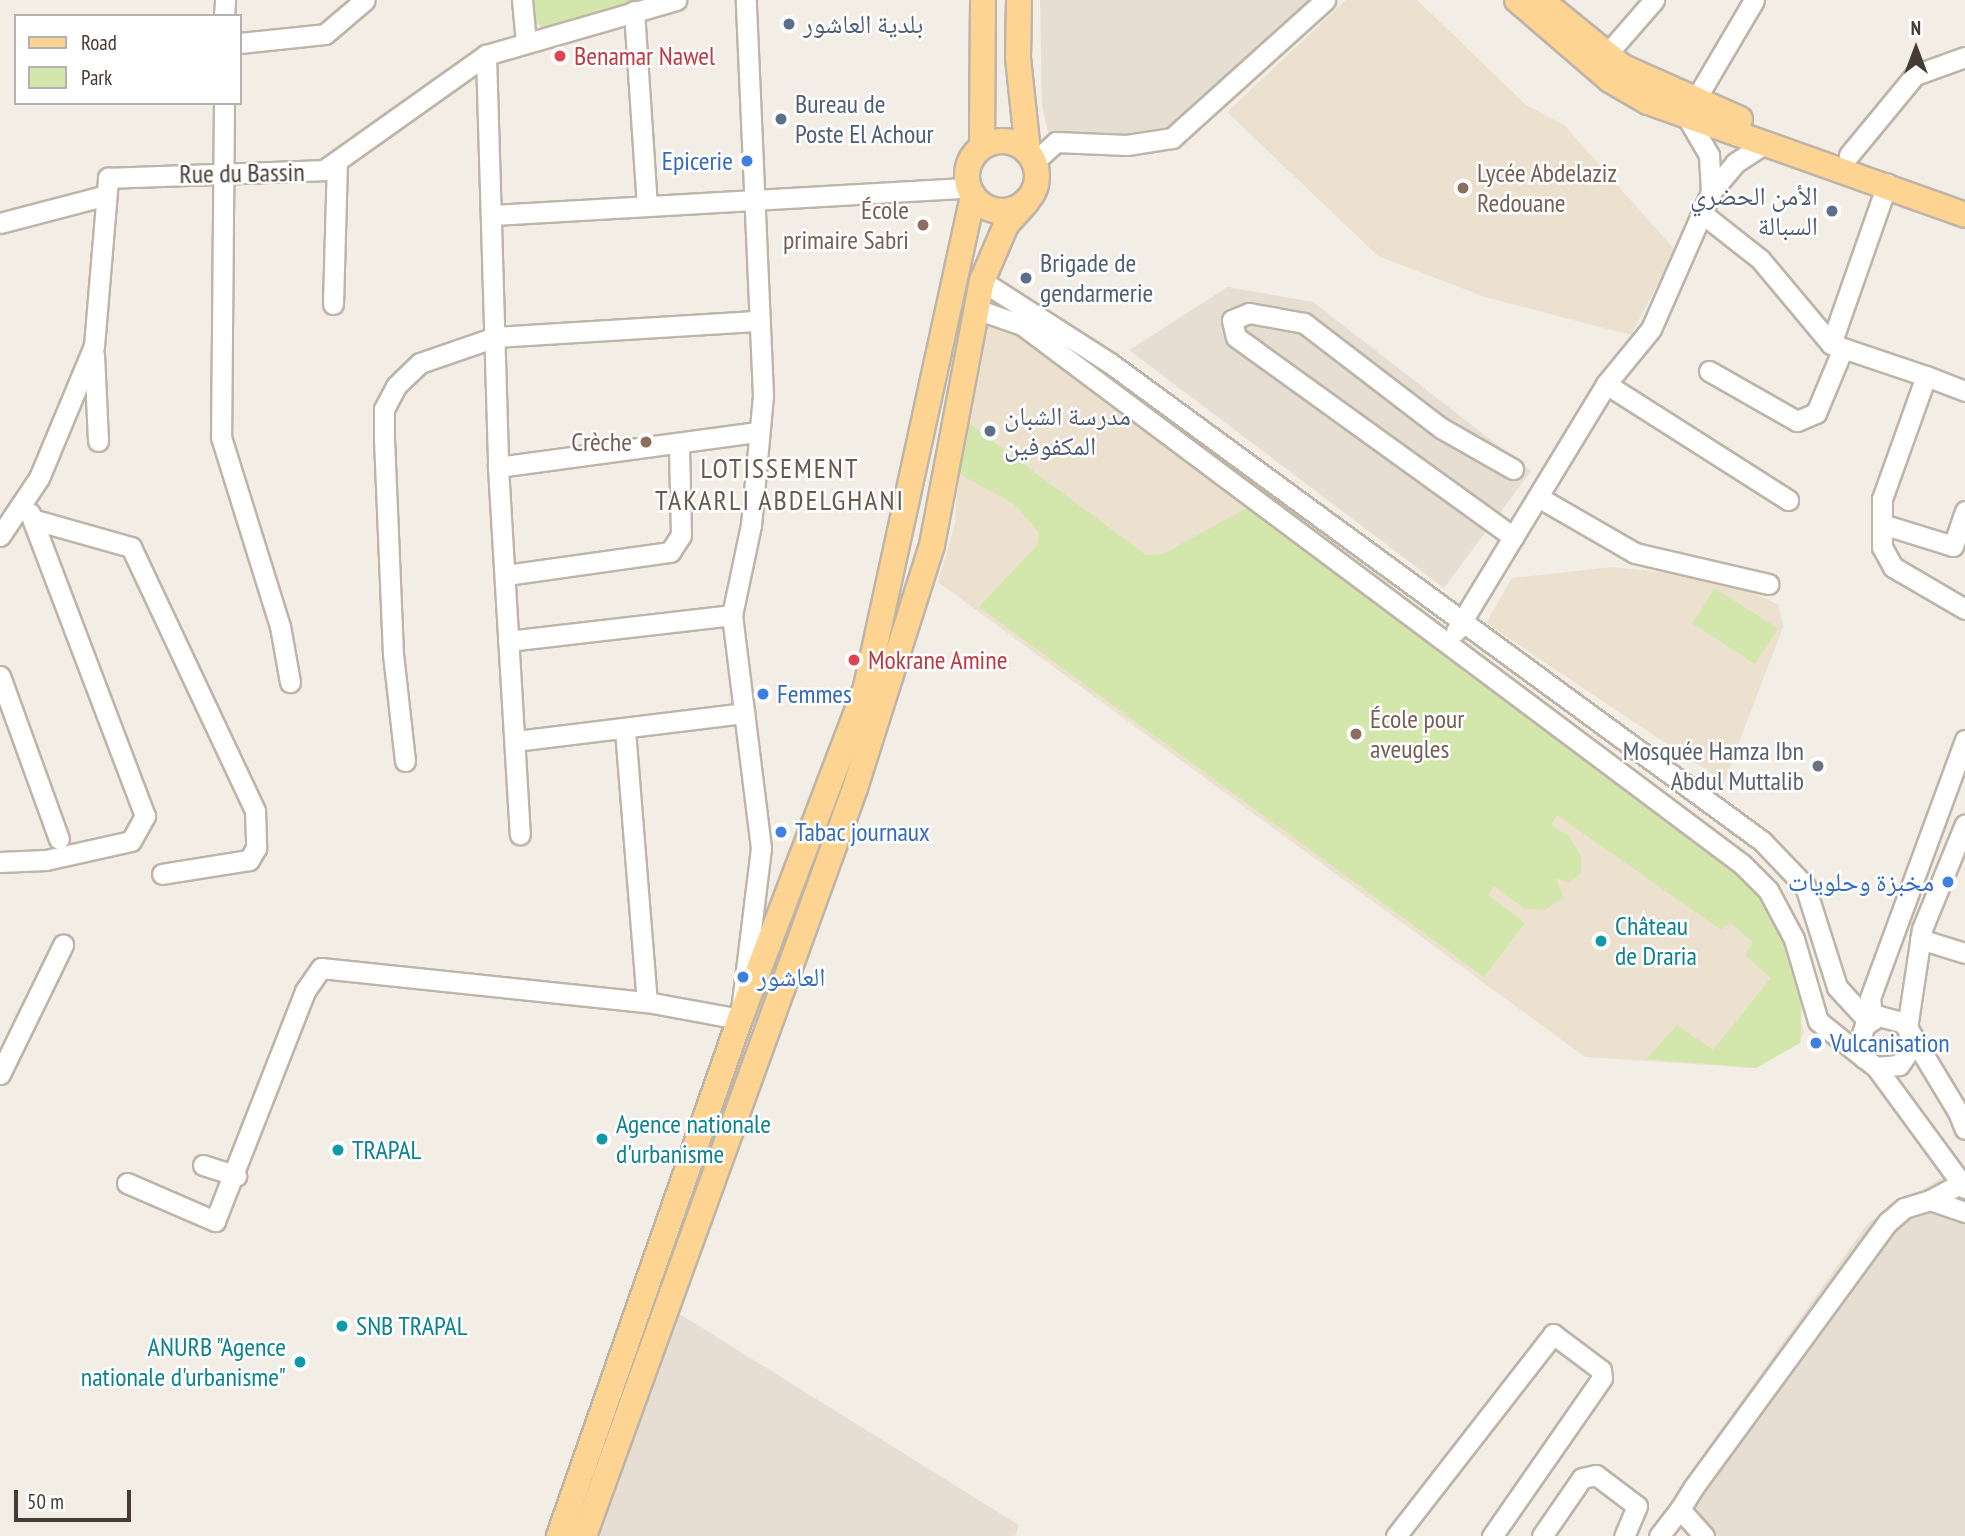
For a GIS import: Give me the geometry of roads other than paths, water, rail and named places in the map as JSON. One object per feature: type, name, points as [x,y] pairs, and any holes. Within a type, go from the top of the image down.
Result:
[{"type":"main road","points":[[559,1536],[740,1018],[866,687],[971,192],[967,170],[982,146],[984,0]]},
{"type":"main road","points":[[584,1536],[855,788],[920,590],[982,281],[1006,225],[1027,202],[1038,175],[1031,156],[1019,0]]},
{"type":"main road","points":[[1517,0],[1610,80],[1766,143],[1887,184],[1965,215]]},
{"type":"main road","points":[[1541,0],[1606,54],[1691,111],[1849,155],[1965,199]]},
{"type":"main road","points":[[982,146],[1007,141],[1031,156]]},
{"type":"main road","points":[[971,192],[1001,211],[1027,202]]},
{"type":"street","points":[[242,43],[325,34],[365,0]]},
{"type":"street","points":[[522,0],[526,42]]},
{"type":"street","name":"Rue du Bassin","points":[[103,196],[105,181],[114,175],[308,173],[337,166],[486,55],[676,0]]},
{"type":"street","points":[[127,1184],[215,1221],[236,1176],[305,991],[321,968],[647,1002],[740,1018],[761,848],[732,615],[751,525],[758,432],[760,321],[746,0]]},
{"type":"street","points":[[1031,156],[1056,142],[1127,145],[1172,138],[1325,0]]},
{"type":"street","points":[[1606,54],[1654,0]]},
{"type":"street","points":[[1447,645],[1606,384],[1651,329],[1704,215],[1711,192],[1709,155],[1691,111],[1754,0]]},
{"type":"street","points":[[634,11],[647,206]]},
{"type":"street","points":[[486,55],[494,215],[498,467],[520,834]]},
{"type":"street","points":[[1849,155],[1915,75],[1965,57]]},
{"type":"street","points":[[223,105],[221,437],[280,626],[290,682]]},
{"type":"street","points":[[1711,192],[1734,163],[1766,143]]},
{"type":"street","points":[[333,304],[337,166]]},
{"type":"street","points":[[1709,371],[1797,421],[1816,412],[1887,184]]},
{"type":"street","points":[[494,215],[647,206],[754,196],[971,192]]},
{"type":"street","points":[[0,223],[103,196],[94,346],[97,441]]},
{"type":"street","points":[[1704,215],[1760,259],[1837,346],[1965,391]]},
{"type":"street","points":[[982,281],[1110,363],[1793,868],[1814,903],[1837,987],[1871,1021]]},
{"type":"street","points":[[975,309],[1022,325],[1742,864],[1768,890],[1794,939],[1818,1021],[1870,1063],[1904,1061],[1911,1048],[1907,1028],[1920,939],[1961,847],[1965,824]]},
{"type":"street","points":[[1513,469],[1431,421],[1304,323],[1249,313],[1232,320],[1236,337],[1513,537]]},
{"type":"street","points":[[405,761],[393,654],[384,409],[420,363],[495,337],[760,321]]},
{"type":"street","points":[[0,536],[22,504],[57,442],[94,346]]},
{"type":"street","points":[[1926,376],[1882,499],[1882,547],[1893,567],[1965,609]]},
{"type":"street","points":[[1606,384],[1788,500]]},
{"type":"street","points":[[498,467],[758,432]]},
{"type":"street","points":[[506,575],[670,552],[681,535],[679,444]]},
{"type":"street","points":[[1538,497],[1634,553],[1768,584]]},
{"type":"street","points":[[0,862],[46,860],[131,841],[145,816],[35,520],[22,504]]},
{"type":"street","points":[[1882,524],[1953,546],[1965,511]]},
{"type":"street","points":[[35,520],[81,537],[117,538],[134,550],[255,811],[256,848],[248,860],[162,874]]},
{"type":"street","points":[[508,641],[732,615]]},
{"type":"street","points":[[0,676],[59,839]]},
{"type":"street","points":[[516,741],[625,730],[744,713]]},
{"type":"street","points":[[625,730],[647,1002]]},
{"type":"street","points":[[1660,1536],[1888,1222],[1905,1208],[1963,1186],[1870,1063],[1859,1043],[1871,1021],[1870,998],[1965,740]]},
{"type":"street","points":[[1920,939],[1965,953]]},
{"type":"street","points":[[0,1074],[63,945]]},
{"type":"street","points":[[1871,1021],[1894,1017],[1907,1028],[1965,1129]]},
{"type":"street","points":[[202,1165],[236,1176]]},
{"type":"street","points":[[1930,1200],[1965,1212]]},
{"type":"street","points":[[1396,1536],[1553,1334],[1601,1370],[1602,1378],[1492,1536]]},
{"type":"street","points":[[1542,1536],[1582,1478],[1596,1475],[1637,1506],[1624,1536]]},
{"type":"street","points":[[1679,1509],[1704,1536]]},
{"type":"place","name":"بلدية العاشور","points":[[789,24]]},
{"type":"place","name":"Benamar Nawel","points":[[560,56]]},
{"type":"place","name":"Bureau de Poste El Achour","points":[[781,119]]},
{"type":"place","name":"Epicerie","points":[[747,161]]},
{"type":"place","name":"Lycée Abdelaziz Redouane","points":[[1463,188]]},
{"type":"place","name":"الأمن الحضري السبالة","points":[[1832,211]]},
{"type":"place","name":"École primaire Sabri","points":[[923,225]]},
{"type":"place","name":"Brigade de gendarmerie","points":[[1026,278]]},
{"type":"place","name":"مدرسة الشبان المكفوفين","points":[[990,431]]},
{"type":"place","name":"Crèche","points":[[646,442]]},
{"type":"place","name":"Mokrane Amine","points":[[854,660]]},
{"type":"place","name":"Femmes","points":[[763,694]]},
{"type":"place","name":"École pour aveugles","points":[[1356,734]]},
{"type":"place","name":"Mosquée Hamza Ibn Abdul Muttalib","points":[[1818,766]]},
{"type":"place","name":"Tabac journaux","points":[[781,832]]},
{"type":"place","name":"مخبزة وحلويات","points":[[1948,882]]},
{"type":"place","name":"Château de Draria","points":[[1601,941]]},
{"type":"place","name":"العاشور","points":[[743,977]]},
{"type":"place","name":"Vulcanisation","points":[[1816,1043]]},
{"type":"place","name":"Agence nationale d'urbanisme","points":[[602,1139]]},
{"type":"place","name":"TRAPAL","points":[[338,1150]]},
{"type":"place","name":"SNB TRAPAL","points":[[342,1326]]},
{"type":"place","name":"ANURB \"Agence nationale d'urbanisme\"","points":[[300,1362]]},
{"type":"district","name":"LOTISSEMENT TAKARLI ABDELGHANI","points":[[780,484]]}]
